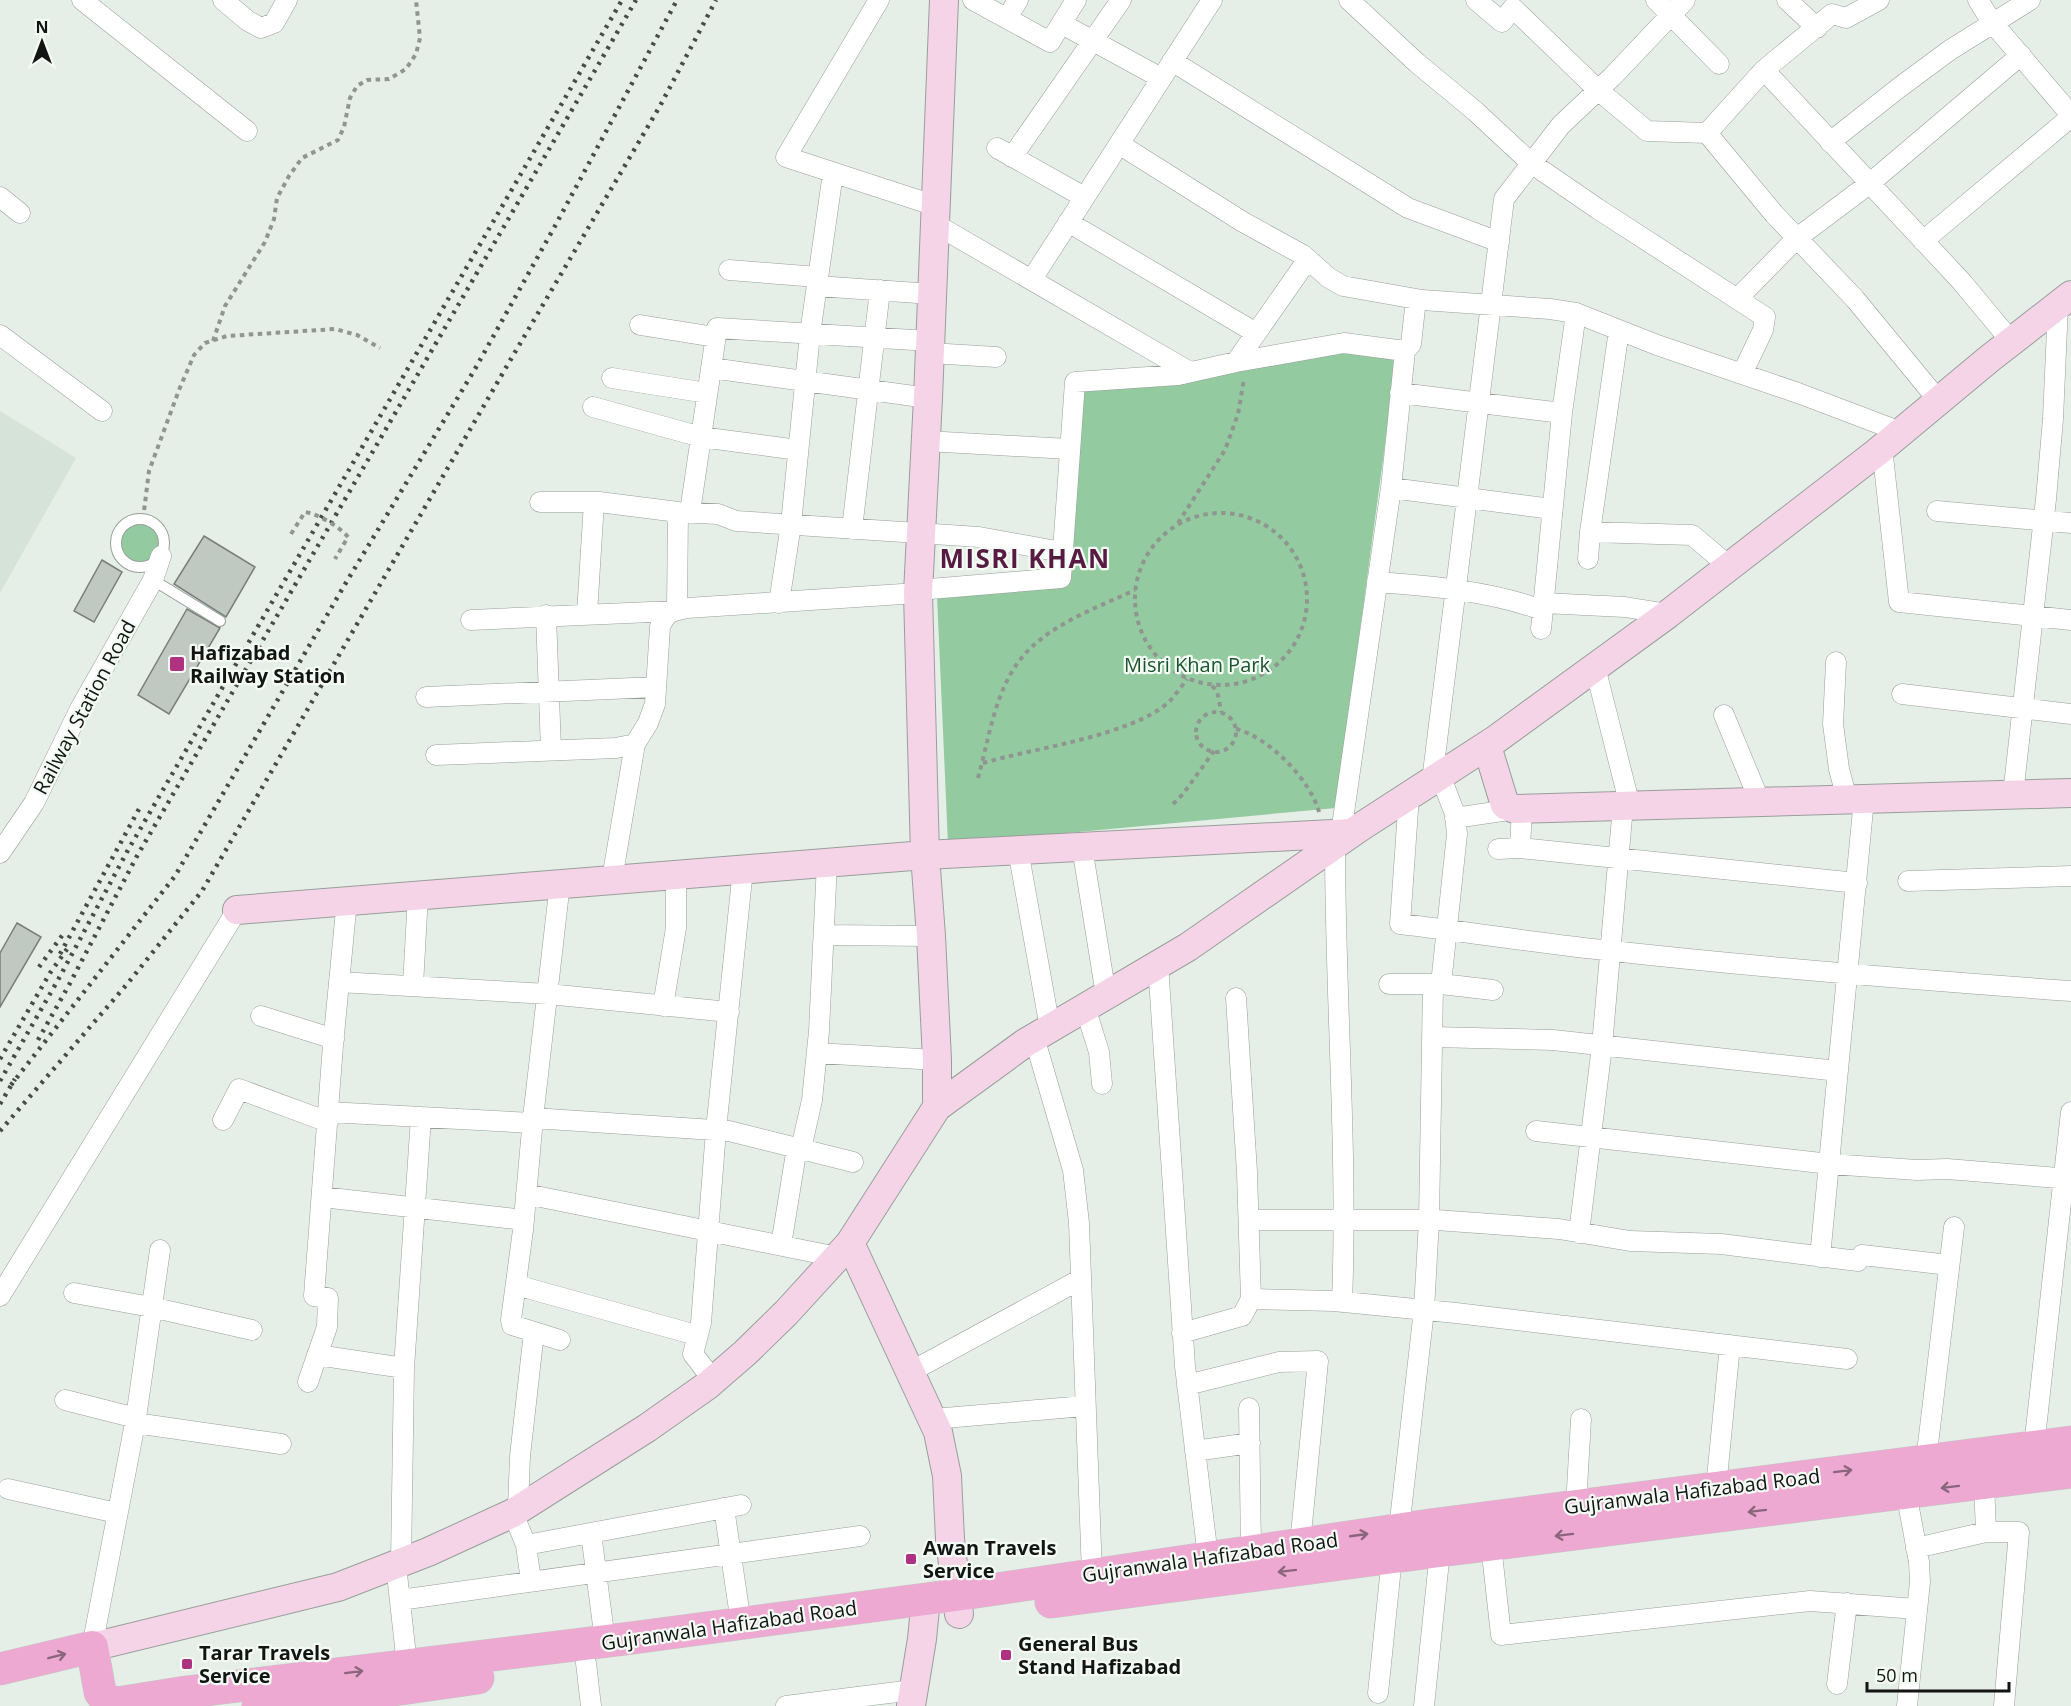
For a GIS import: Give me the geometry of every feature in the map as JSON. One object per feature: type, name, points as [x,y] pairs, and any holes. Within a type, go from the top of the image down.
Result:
[{"type":"main road","name":"Gujranwala Hafizabad Road","points":[[92,1647],[100,1692],[106,1700],[117,1703],[192,1691],[407,1665],[596,1652],[942,1606],[1396,1543],[1576,1506],[2071,1442]]},
{"type":"main road","name":"Gujranwala Hafizabad Road","points":[[258,1706],[330,1702],[741,1623],[942,1606],[1092,1574],[1300,1544],[1396,1543],[1440,1551],[2071,1472]]},
{"type":"main road","points":[[0,1669],[92,1647]]},
{"type":"street","points":[[82,0],[247,131]]},
{"type":"street","points":[[223,0],[248,21],[261,28],[274,23],[287,0]]},
{"type":"street","points":[[879,0],[786,157],[833,173],[935,215],[1032,279],[1190,372]]},
{"type":"street","points":[[937,1107],[937,1060],[925,855],[918,592],[944,0]]},
{"type":"street","points":[[973,0],[1050,42],[1076,0]]},
{"type":"street","points":[[1007,18],[1018,0]]},
{"type":"street","points":[[1084,197],[1005,153],[1121,0]]},
{"type":"street","points":[[1032,279],[1212,0]]},
{"type":"street","points":[[1349,0],[1531,163],[1765,317],[1763,330],[1742,374]]},
{"type":"street","points":[[1476,0],[1502,22],[1513,8],[1598,90],[1647,131],[1707,133],[1774,214],[1855,299],[1938,400]]},
{"type":"street","points":[[1656,0],[1719,64]]},
{"type":"street","points":[[1685,0],[1598,90],[1561,124],[1504,199],[1455,589],[1427,784],[1401,924],[1610,951],[1848,974],[2071,991]]},
{"type":"street","points":[[1787,0],[1817,28]]},
{"type":"street","points":[[1707,133],[1764,70],[1832,14],[1846,18],[1879,0]]},
{"type":"street","points":[[1923,241],[2071,116],[1993,23],[1978,0]]},
{"type":"street","points":[[1830,142],[1950,50],[2030,0]]},
{"type":"street","points":[[1062,24],[1161,78]]},
{"type":"street","points":[[1737,299],[1797,238],[1869,184],[2021,55]]},
{"type":"street","points":[[1172,61],[1408,208],[1499,242]]},
{"type":"street","points":[[1764,70],[1961,281],[2011,341]]},
{"type":"street","points":[[1119,144],[1243,222],[1303,255],[1329,278],[1343,286],[1416,299],[1550,309],[1576,314],[1798,393],[1891,439]]},
{"type":"street","points":[[779,603],[791,524],[810,334],[833,173]]},
{"type":"street","points":[[0,197],[20,213]]},
{"type":"street","points":[[1068,222],[1256,333]]},
{"type":"street","points":[[1240,361],[1256,333],[1308,259]]},
{"type":"street","points":[[729,270],[880,290],[932,294]]},
{"type":"street","points":[[852,529],[880,290]]},
{"type":"street","points":[[1342,1302],[1344,1221],[1337,992],[1338,836],[1390,488],[1404,351],[1411,344],[1416,299]]},
{"type":"street","points":[[159,1250],[135,1420],[92,1647],[338,1587],[398,1564],[516,1511],[647,1428],[713,1380],[745,1353],[786,1313],[843,1250],[937,1107],[1042,1033],[1188,947],[1338,836],[1487,746],[1668,614],[2064,300]]},
{"type":"street","points":[[2013,795],[2044,520],[2062,420],[2064,300]]},
{"type":"street","points":[[1542,614],[1562,413],[1576,314]]},
{"type":"street","points":[[640,324],[715,337]]},
{"type":"street","points":[[676,610],[684,512],[701,437],[717,328],[875,337],[996,357]]},
{"type":"street","points":[[1588,559],[1619,330]]},
{"type":"street","points":[[0,335],[102,411]]},
{"type":"street","points":[[471,620],[779,603],[1061,578],[1069,449],[1076,381],[1178,375],[1240,361],[1344,343],[1404,351]]},
{"type":"street","points":[[711,368],[928,398]]},
{"type":"street","points":[[612,378],[707,393]]},
{"type":"street","points":[[1400,393],[1562,413]]},
{"type":"street","points":[[593,407],[701,437],[798,450]]},
{"type":"street","points":[[1891,439],[1899,602],[2071,620]]},
{"type":"street","points":[[926,441],[1069,449]]},
{"type":"street","points":[[1390,488],[1552,509]]},
{"type":"street","points":[[540,502],[594,502],[718,514],[736,521],[980,537],[1062,552]]},
{"type":"street","points":[[587,614],[594,502]]},
{"type":"street","points":[[1937,511],[2071,523]]},
{"type":"street","points":[[1590,532],[1692,535],[1729,566]]},
{"type":"street","name":"Railway Station Road","points":[[0,854],[34,802],[80,709],[153,580],[161,556]]},
{"type":"street","points":[[1377,582],[1455,589],[1518,602],[1542,614],[1625,607],[1668,614]]},
{"type":"street","points":[[612,879],[635,744],[648,723],[654,704],[660,627],[664,618],[676,610]]},
{"type":"street","points":[[546,615],[551,750]]},
{"type":"street","points":[[1820,1257],[1857,884],[1856,799],[1839,770],[1833,724],[1836,662]]},
{"type":"street","points":[[1579,1233],[1602,1046],[1618,858],[1626,806],[1595,668]]},
{"type":"street","points":[[426,697],[656,687]]},
{"type":"street","points":[[1902,694],[2071,714]]},
{"type":"street","points":[[1724,715],[1760,802]]},
{"type":"street","points":[[436,755],[616,748],[635,744]]},
{"type":"street","points":[[1487,746],[1505,805],[1519,809]]},
{"type":"street","points":[[1378,1694],[1424,1310],[1430,1220],[1433,1037],[1437,984],[1457,834],[1455,818],[1427,784]]},
{"type":"street","points":[[1455,818],[1519,809],[2071,793]]},
{"type":"street","points":[[1519,809],[1520,848]]},
{"type":"street","points":[[0,1296],[237,910],[925,855],[1338,836]]},
{"type":"street","points":[[1082,847],[1102,1084]]},
{"type":"street","points":[[1498,849],[1520,848],[1857,884]]},
{"type":"street","points":[[1018,850],[1042,1033],[1073,1170],[1079,1223],[1092,1574]]},
{"type":"street","points":[[781,1245],[799,1148],[812,1100],[817,1053],[827,863]]},
{"type":"street","points":[[713,1380],[693,1354],[696,1335],[701,1323],[716,1130],[743,869]]},
{"type":"street","points":[[663,1006],[676,928],[676,874]]},
{"type":"street","points":[[1908,881],[2071,876]]},
{"type":"street","points":[[560,884],[511,1320],[512,1325],[560,1340]]},
{"type":"street","points":[[413,986],[418,895]]},
{"type":"street","points":[[308,1382],[327,1327],[328,1298],[314,1296],[347,900]]},
{"type":"street","points":[[824,934],[931,936]]},
{"type":"street","points":[[1158,964],[1182,1333],[1208,1557]]},
{"type":"street","points":[[339,982],[548,994],[729,1012]]},
{"type":"street","points":[[1389,984],[1437,984],[1493,990]]},
{"type":"street","points":[[1182,1333],[1242,1316],[1251,1299],[1249,1220],[1236,998]]},
{"type":"street","points":[[261,1016],[334,1039]]},
{"type":"street","points":[[1433,1037],[1553,1040],[1838,1071]]},
{"type":"street","points":[[817,1053],[937,1060]]},
{"type":"street","points":[[223,1120],[239,1089],[328,1117],[533,1121],[729,1131],[854,1162]]},
{"type":"street","points":[[2034,1447],[2067,1179],[2071,1112]]},
{"type":"street","points":[[407,1665],[398,1564],[404,1368],[421,1118]]},
{"type":"street","points":[[1536,1131],[1830,1164],[1917,1170],[1947,1169],[2067,1179]]},
{"type":"street","points":[[526,1194],[781,1245],[843,1250]]},
{"type":"street","points":[[322,1197],[524,1220]]},
{"type":"street","points":[[1249,1220],[1430,1220],[1559,1229],[1630,1241],[1721,1244],[1858,1261],[1862,1255],[1949,1266]]},
{"type":"street","points":[[1926,1461],[1954,1227]]},
{"type":"street","points":[[786,1706],[912,1698],[942,1606],[950,1539],[947,1476],[938,1432],[910,1372],[843,1250]]},
{"type":"street","points":[[910,1372],[1081,1279]]},
{"type":"street","points":[[516,1285],[696,1335]]},
{"type":"street","points":[[74,1293],[152,1307],[252,1330]]},
{"type":"street","points":[[1251,1299],[1342,1302],[1424,1310],[1847,1359]]},
{"type":"street","points":[[531,1581],[526,1545],[516,1511],[534,1332]]},
{"type":"street","points":[[1716,1488],[1730,1345]]},
{"type":"street","points":[[317,1355],[404,1368]]},
{"type":"street","points":[[1187,1386],[1279,1362],[1318,1361],[1300,1544]]},
{"type":"street","points":[[65,1400],[135,1420],[281,1444]]},
{"type":"street","points":[[933,1419],[1085,1406]]},
{"type":"street","points":[[1249,1407],[1251,1551]]},
{"type":"street","points":[[1576,1506],[1581,1419]]},
{"type":"street","points":[[1195,1451],[1250,1443]]},
{"type":"street","points":[[1984,1482],[1986,1532]]},
{"type":"street","points":[[8,1489],[117,1513]]},
{"type":"street","points":[[1906,1492],[1920,1582],[1906,1706]]},
{"type":"street","points":[[526,1545],[732,1507],[732,1554],[741,1623]]},
{"type":"street","points":[[1916,1548],[1986,1532],[2019,1532],[2004,1706]]},
{"type":"street","points":[[591,1533],[596,1573],[596,1652],[591,1706]]},
{"type":"street","points":[[400,1600],[860,1536]]},
{"type":"street","points":[[1491,1545],[1501,1635],[1810,1601],[1917,1609]]},
{"type":"street","points":[[1424,1706],[1440,1551]]},
{"type":"street","points":[[1837,1684],[1847,1603]]},
{"type":"lane","points":[[143,519],[156,525],[161,531],[165,544],[161,556],[148,566],[141,567],[125,562],[117,552],[116,541],[122,526],[128,522],[143,519]]},
{"type":"lane","points":[[153,580],[220,621]]},
{"type":"path","points":[[213,340],[225,306],[266,242],[278,198],[289,176],[302,158],[338,140],[344,127],[350,98],[357,86],[367,80],[389,79],[406,69],[416,54],[420,38],[416,0]]},
{"type":"path","points":[[143,519],[149,471],[178,390],[194,355],[205,343],[226,336],[335,329],[357,335],[380,348]]},
{"type":"path","points":[[1178,524],[1232,435],[1242,389],[1240,361]]},
{"type":"path","points":[[291,534],[305,512],[344,532],[348,537],[335,560]]},
{"type":"path","points":[[1220,512],[1235,513],[1263,523],[1287,542],[1300,564],[1308,589],[1307,615],[1298,640],[1283,660],[1262,676],[1238,684],[1212,686],[1186,679],[1165,666],[1149,647],[1138,625],[1135,590],[1138,573],[1145,557],[1155,543],[1178,524],[1191,518],[1220,512]]},
{"type":"path","points":[[978,778],[1008,678],[1026,653],[1048,633],[1064,623],[1135,590]]},
{"type":"path","points":[[982,763],[1097,735],[1130,723],[1169,702],[1186,679]]},
{"type":"path","points":[[1212,686],[1215,688],[1221,712]]},
{"type":"path","points":[[1214,712],[1221,712],[1231,719],[1236,729],[1235,737],[1228,748],[1214,751],[1202,746],[1196,734],[1197,727],[1203,717],[1214,712]]},
{"type":"path","points":[[1236,729],[1268,744],[1286,761],[1316,800],[1338,836]]},
{"type":"path","points":[[1173,804],[1214,751]]},
{"type":"shaded area","points":[[0,411],[76,458],[0,593]]},
{"type":"green space","name":"Misri Khan Park","points":[[1332,351],[1397,356],[1336,808],[948,844],[937,596],[1064,582],[1081,387]]},
{"type":"green space","points":[[140,523],[154,529],[160,543],[154,557],[140,563],[126,557],[120,543],[126,529]]},
{"type":"building","points":[[204,536],[255,567],[226,617],[174,584]]},
{"type":"building","points":[[102,560],[122,572],[94,622],[74,611]]},
{"type":"building","name":"Hafizabad Railway Station","points":[[187,609],[220,628],[169,714],[138,695]]},
{"type":"building","points":[[17,923],[41,937],[0,1007],[0,953]]},
{"type":"railway","points":[[0,1081],[128,850],[622,0]]},
{"type":"railway","points":[[38,1040],[137,856],[636,0]]},
{"type":"railway","points":[[11,1085],[175,876],[344,586],[475,369],[677,0]]},
{"type":"railway","points":[[0,1131],[128,983],[202,891],[660,106],[716,0]]},
{"type":"railway","points":[[60,954],[139,809]]},
{"type":"railway","points":[[39,967],[64,933]]},
{"type":"railway","points":[[0,1059],[50,973],[67,949]]},
{"type":"railway","points":[[0,1104],[15,1079]]},
{"type":"place","name":"Hafizabad Railway Station","points":[[177,664]]},
{"type":"place","name":"Awan Travels Service","points":[[911,1559]]},
{"type":"place","name":"General Bus Stand Hafizabad","points":[[1006,1655]]},
{"type":"place","name":"Tarar Travels Service","points":[[187,1664]]},
{"type":"district","name":"MISRI KHAN","points":[[1025,558]]}]
